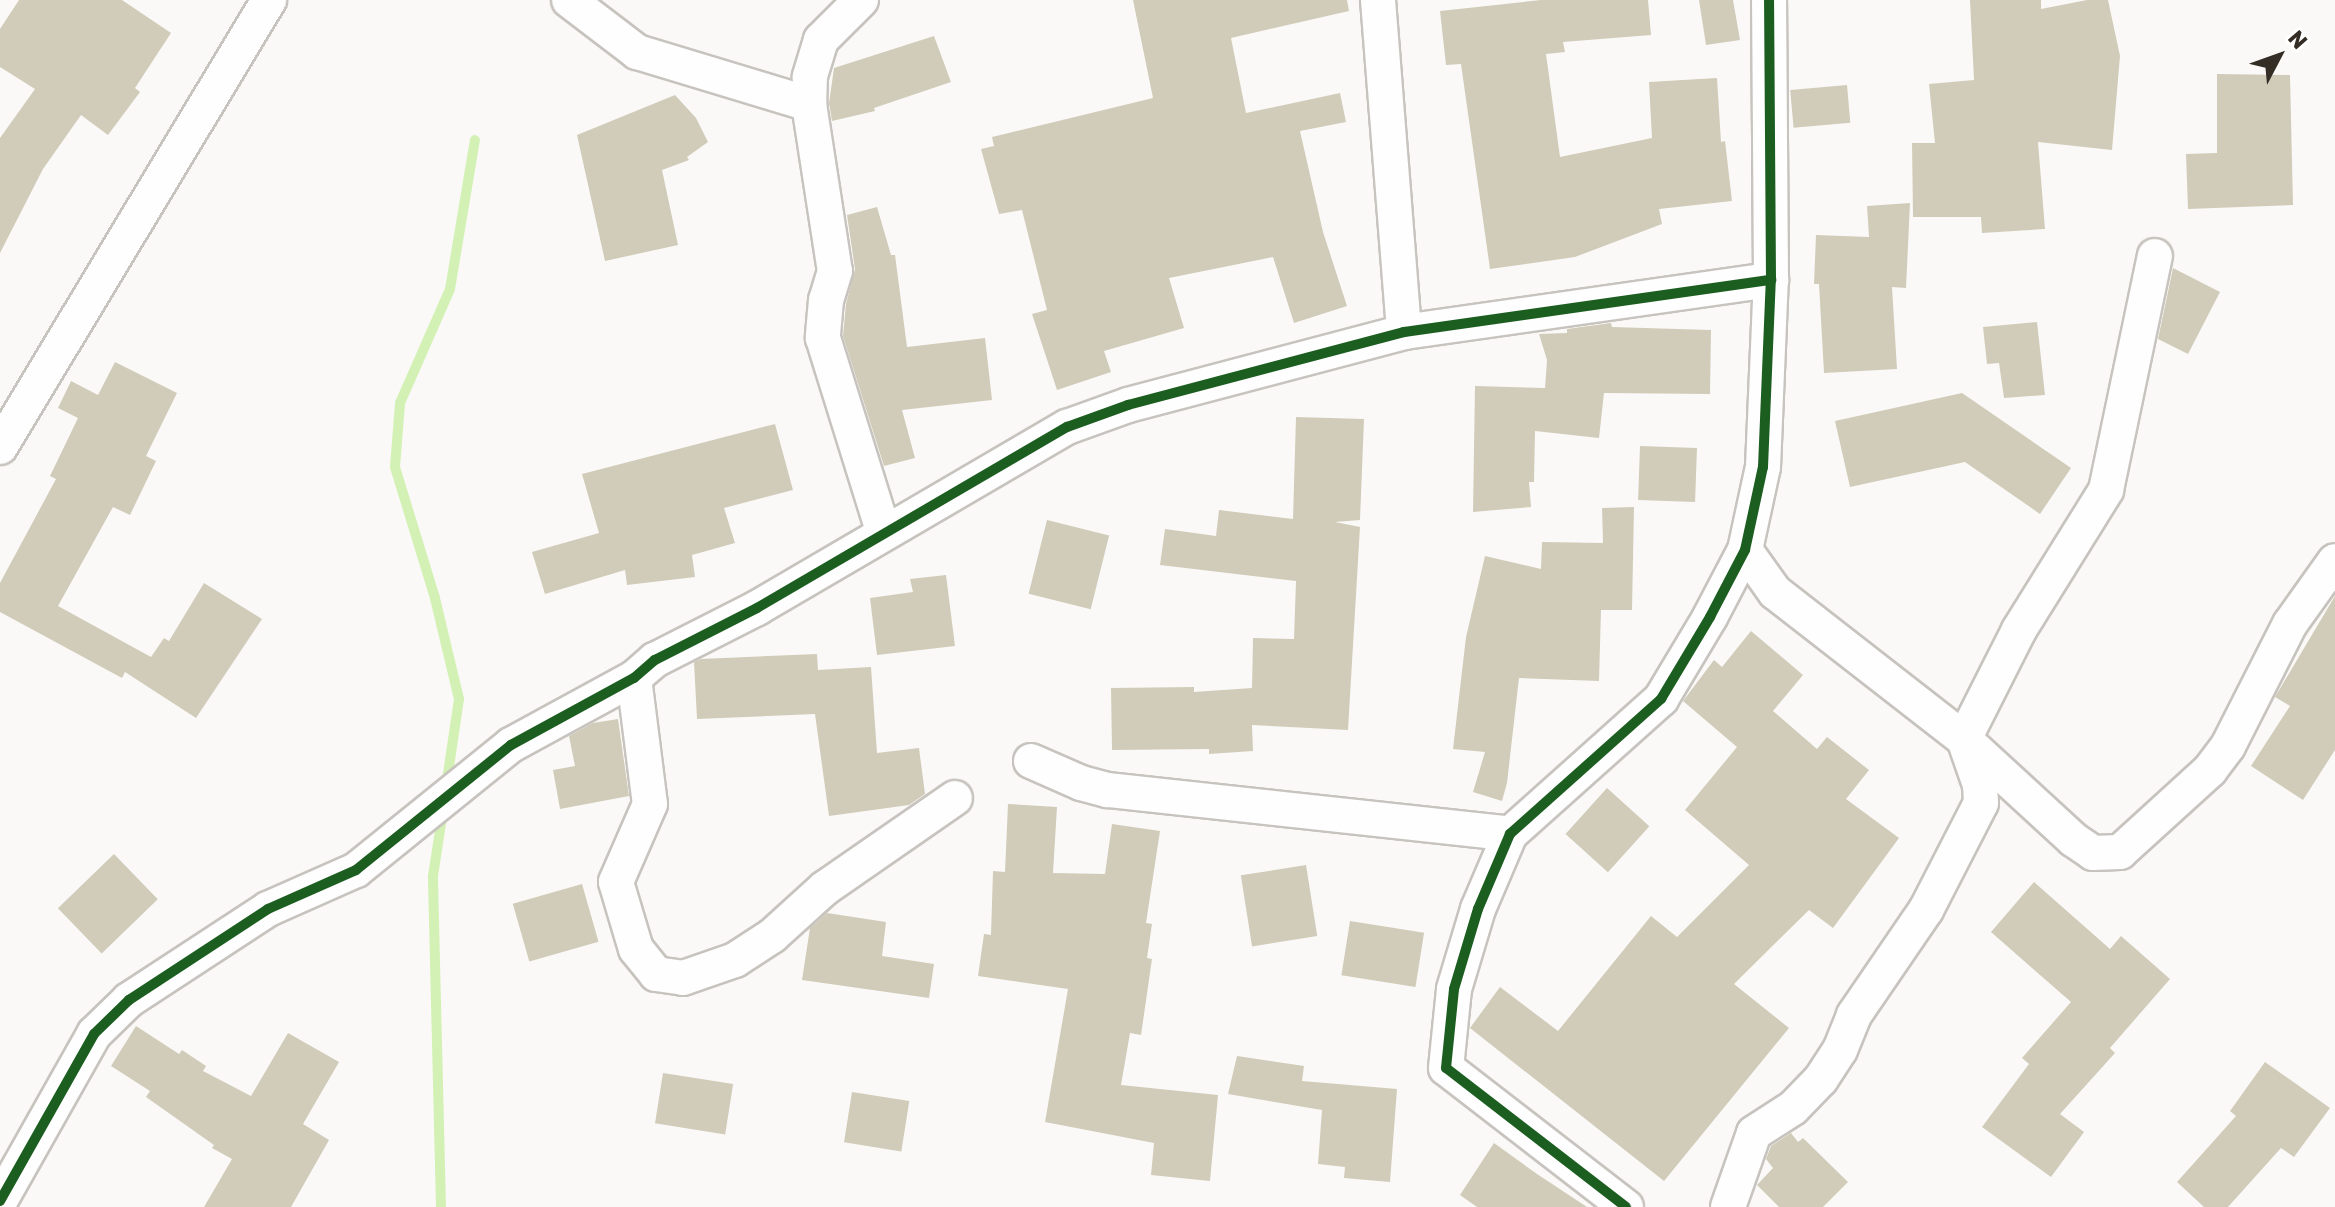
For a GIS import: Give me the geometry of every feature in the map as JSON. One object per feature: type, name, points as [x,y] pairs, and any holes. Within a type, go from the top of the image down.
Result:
[{"type":"street","points":[[0,447],[269,0]]},
{"type":"street","points":[[569,0],[637,52],[809,104]]},
{"type":"street","points":[[861,0],[821,40],[810,77],[809,104],[835,271],[826,300],[823,338],[883,531]]},
{"type":"street","points":[[1378,0],[1404,332]]},
{"type":"street","points":[[1626,1207],[1446,1068],[1454,989],[1478,909],[1510,834],[1661,699],[1710,617],[1745,550],[1763,467],[1771,280],[1769,0]]},
{"type":"street","points":[[1728,1207],[1754,1133],[1793,1108],[1821,1079],[1840,1050],[1854,1015],[1926,910],[1981,803],[1980,785],[1964,739],[2019,630],[2106,490],[2155,256]]},
{"type":"street","points":[[1,1197],[94,1034],[129,1000],[268,909],[356,870],[511,745],[634,678],[655,660],[757,608],[883,531],[1067,427],[1128,405],[1404,332],[1771,280]]},
{"type":"street","points":[[1745,550],[1775,592],[1964,739],[2074,840],[2093,853],[2120,852],[2210,770],[2228,746],[2290,624],[2335,561]]},
{"type":"street","points":[[634,678],[650,804],[616,882],[636,949],[656,974],[683,978],[735,960],[772,936],[825,888],[955,798]]},
{"type":"street","points":[[1031,761],[1081,783],[1108,790],[1510,834]]},
{"type":"building","points":[[19,0],[122,0],[171,33],[135,88],[140,92],[108,135],[81,115],[43,169],[0,253],[0,138],[35,89],[0,67],[0,29]]},
{"type":"building","points":[[1133,0],[1347,0],[1349,11],[1231,38],[1246,113],[1340,93],[1346,122],[1300,131],[1323,232],[1347,306],[1294,323],[1273,257],[1169,278],[1184,328],[1104,351],[1111,372],[1057,390],[1032,314],[1047,310],[1022,210],[999,214],[981,149],[994,146],[992,137],[1153,98]]},
{"type":"building","points":[[1541,0],[1648,0],[1651,35],[1563,42],[1565,52],[1546,54],[1560,157],[1652,138],[1649,82],[1717,78],[1721,142],[1725,141],[1732,201],[1659,209],[1662,224],[1575,257],[1490,269],[1461,64],[1446,65],[1440,11]]},
{"type":"building","points":[[1699,0],[1733,0],[1740,40],[1706,45]]},
{"type":"building","points":[[1970,0],[2041,0],[2041,9],[2087,0],[2108,0],[2120,56],[2112,150],[2038,142],[2045,229],[1982,233],[1981,217],[1913,217],[1912,143],[1935,143],[1929,84],[1974,80]]},
{"type":"building","points":[[934,36],[951,82],[874,108],[875,111],[832,121],[829,103],[834,68]]},
{"type":"building","points":[[2217,74],[2290,75],[2293,205],[2188,209],[2186,154],[2217,153]]},
{"type":"building","points":[[1847,85],[1850,123],[1794,128],[1790,90]]},
{"type":"building","points":[[675,95],[696,118],[708,142],[687,157],[689,160],[662,170],[678,245],[605,261],[577,135]]},
{"type":"building","points":[[1910,203],[1906,288],[1892,287],[1897,369],[1824,373],[1819,284],[1814,284],[1816,235],[1869,237],[1867,206]]},
{"type":"building","points":[[877,207],[891,255],[895,255],[907,347],[985,338],[992,400],[902,410],[915,458],[884,466],[843,336],[846,304],[855,269],[847,215]]},
{"type":"building","points":[[2173,268],[2220,292],[2188,354],[2158,339]]},
{"type":"building","points":[[2037,322],[2045,395],[2004,398],[1999,363],[1987,364],[1983,327]]},
{"type":"building","points":[[1611,323],[1612,327],[1711,330],[1710,394],[1604,393],[1599,438],[1535,431],[1534,482],[1529,482],[1531,507],[1473,512],[1475,386],[1545,388],[1547,360],[1539,334],[1567,333],[1567,329]]},
{"type":"building","points":[[115,362],[177,393],[146,456],[156,461],[130,515],[113,507],[58,606],[151,657],[164,638],[169,641],[204,583],[262,619],[196,718],[125,672],[122,678],[0,612],[0,583],[56,479],[50,476],[78,418],[58,408],[71,381],[98,395]]},
{"type":"building","points":[[1962,393],[2071,468],[2040,514],[1965,462],[1850,487],[1835,421]]},
{"type":"building","points":[[1296,417],[1364,419],[1360,520],[1335,522],[1360,527],[1348,730],[1252,725],[1253,751],[1209,754],[1209,749],[1112,750],[1111,688],[1194,687],[1194,692],[1252,688],[1253,638],[1294,639],[1296,581],[1160,565],[1165,529],[1216,536],[1219,510],[1293,519]]},
{"type":"building","points":[[775,424],[793,490],[724,508],[735,543],[692,555],[695,577],[627,585],[625,570],[545,594],[532,552],[599,533],[582,474]]},
{"type":"building","points":[[1640,446],[1697,448],[1695,502],[1638,500]]},
{"type":"building","points":[[1634,507],[1632,610],[1601,610],[1599,681],[1519,678],[1507,783],[1502,801],[1473,792],[1485,752],[1453,749],[1466,637],[1485,556],[1541,569],[1542,542],[1603,543],[1602,508]]},
{"type":"building","points":[[1047,520],[1109,535],[1091,609],[1029,594]]},
{"type":"building","points":[[946,575],[955,646],[877,655],[870,598],[913,592],[910,579]]},
{"type":"building","points":[[2335,596],[2335,750],[2303,800],[2251,766],[2290,706],[2275,697]]},
{"type":"building","points":[[1751,631],[1803,675],[1773,711],[1817,749],[1827,737],[1869,770],[1846,799],[1899,838],[1833,928],[1809,910],[1734,984],[1789,1028],[1664,1181],[1470,1028],[1500,987],[1558,1031],[1651,916],[1677,937],[1749,865],[1685,810],[1737,747],[1683,701],[1714,660],[1722,667]]},
{"type":"building","points":[[817,654],[818,670],[871,667],[877,753],[919,748],[925,794],[909,805],[829,816],[815,714],[697,719],[694,662],[701,659]]},
{"type":"building","points":[[618,719],[629,796],[560,809],[553,770],[575,766],[569,736],[593,723]]},
{"type":"building","points":[[1607,788],[1649,826],[1608,872],[1566,834]]},
{"type":"building","points":[[1008,804],[1057,807],[1053,873],[1105,874],[1112,824],[1160,831],[1146,923],[1152,924],[1147,958],[1152,959],[1141,1035],[1130,1033],[1121,1085],[1218,1095],[1210,1181],[1151,1175],[1154,1143],[1045,1122],[1068,989],[978,976],[984,934],[991,935],[993,871],[1005,872]]},
{"type":"building","points":[[114,854],[158,899],[102,954],[58,908]]},
{"type":"building","points":[[1306,865],[1317,936],[1252,946],[1241,875]]},
{"type":"building","points":[[2034,882],[2110,949],[2121,936],[2170,979],[2110,1048],[2115,1053],[2060,1114],[2084,1132],[2051,1177],[1982,1127],[2029,1064],[2022,1058],[2071,1002],[1991,932]]},
{"type":"building","points":[[582,884],[599,942],[529,962],[513,904]]},
{"type":"building","points":[[827,913],[886,922],[882,956],[934,964],[929,998],[802,980],[810,928]]},
{"type":"building","points":[[1350,921],[1424,933],[1415,987],[1341,975]]},
{"type":"building","points":[[136,1026],[179,1054],[182,1050],[206,1066],[203,1071],[251,1096],[288,1033],[339,1062],[303,1124],[329,1140],[291,1207],[204,1207],[232,1159],[212,1148],[214,1145],[146,1097],[150,1091],[111,1066]]},
{"type":"building","points":[[1237,1056],[1304,1066],[1302,1081],[1397,1089],[1390,1182],[1344,1178],[1345,1167],[1318,1164],[1322,1110],[1228,1094]]},
{"type":"building","points":[[2265,1062],[2330,1108],[2294,1157],[2281,1148],[2228,1207],[2204,1207],[2177,1182],[2236,1116],[2230,1111]]},
{"type":"building","points":[[663,1073],[733,1084],[725,1134],[655,1123]]},
{"type":"building","points":[[852,1092],[909,1101],[901,1151],[844,1142]]},
{"type":"building","points":[[1791,1133],[1798,1142],[1803,1138],[1848,1182],[1823,1207],[1779,1207],[1757,1185],[1773,1168],[1766,1159],[1771,1146]]},
{"type":"building","points":[[1494,1143],[1587,1207],[1477,1207],[1460,1195]]},
{"type":"waterway","points":[[446,787],[459,699],[435,598],[395,467],[400,403],[450,289],[475,140]]},
{"type":"waterway","points":[[441,1207],[433,876],[443,811]]},
{"type":"cycle path","points":[[1626,1207],[1446,1068],[1454,989],[1478,909],[1510,834],[1661,699],[1710,617],[1745,550],[1763,467],[1771,280],[1769,0]]},
{"type":"cycle path","points":[[0,1201],[94,1034],[129,1000],[268,909],[356,870],[511,745],[634,678],[655,660],[757,608],[1067,427],[1128,405],[1404,332],[1771,280]]}]
